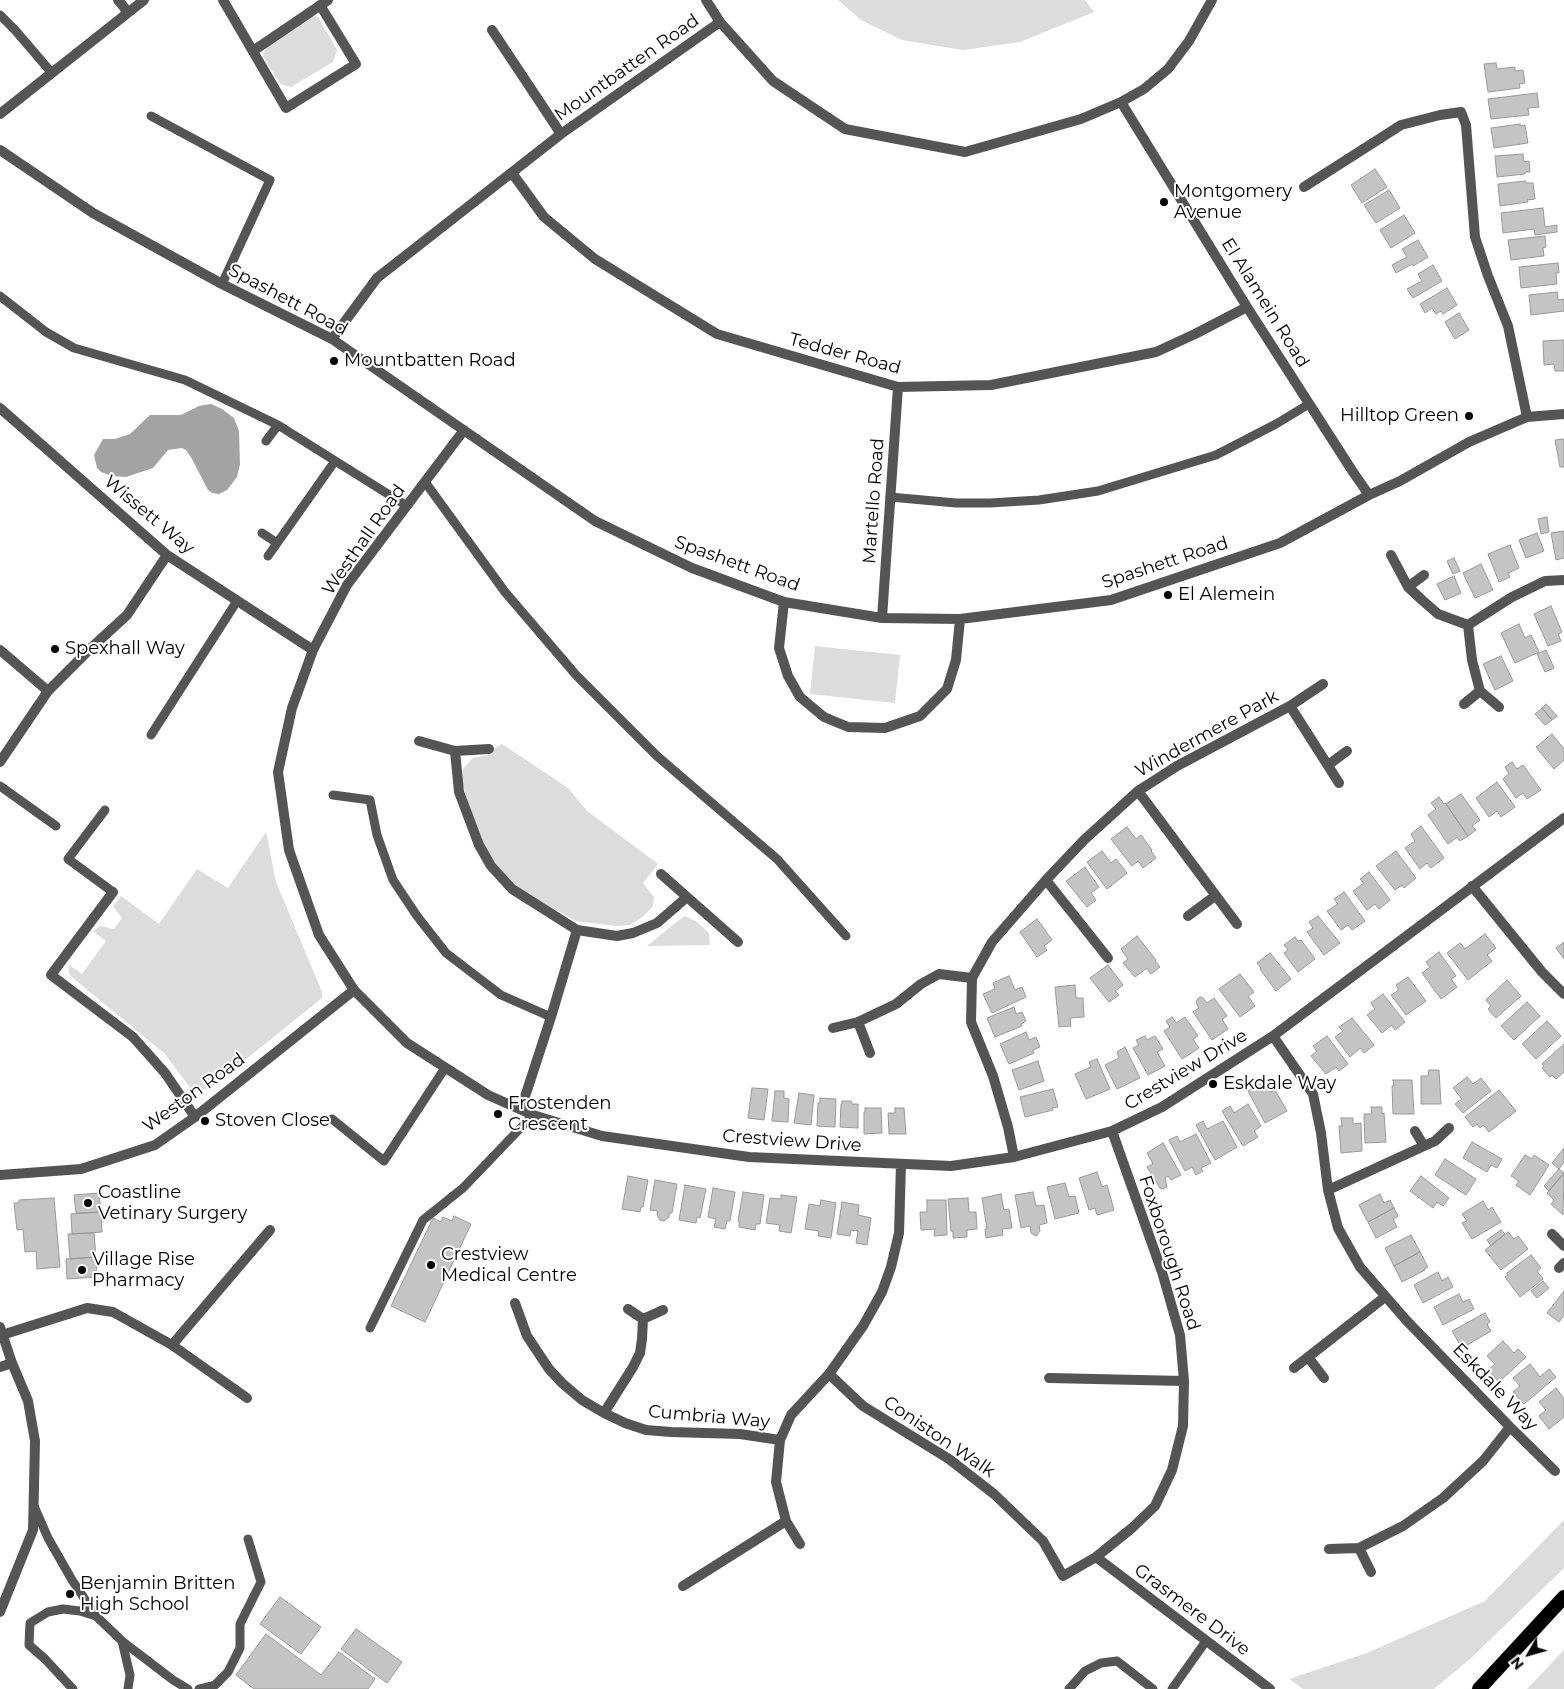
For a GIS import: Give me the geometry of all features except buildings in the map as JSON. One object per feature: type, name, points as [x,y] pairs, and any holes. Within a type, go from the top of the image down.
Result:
[{"type":"highway","points":[[1479,1689],[1564,1597]]},
{"type":"street","points":[[118,0],[128,12]]},
{"type":"street","points":[[0,114],[144,0]]},
{"type":"street","points":[[223,0],[286,108],[356,64],[324,3],[253,51]]},
{"type":"street","points":[[706,0],[720,22],[773,81],[844,129],[965,152],[1081,119],[1121,102],[1144,89],[1168,69],[1189,41],[1212,0]]},
{"type":"street","name":"Mountbatten Road","points":[[332,339],[377,278],[562,134],[720,22]]},
{"type":"street","points":[[492,30],[562,134]]},
{"type":"street","name":"El Alamein Road","points":[[1121,102],[1247,307],[1369,495]]},
{"type":"street","points":[[1304,187],[1402,125],[1440,115],[1461,112],[1466,125],[1475,237],[1508,326],[1527,417]]},
{"type":"street","name":"Spashett Road","points":[[0,150],[93,213],[222,284],[332,339],[595,521],[692,568],[784,602],[882,618],[960,619],[1112,600],[1280,543],[1369,495],[1400,481],[1469,442],[1527,417],[1564,414]]},
{"type":"street","name":"Tedder Road","points":[[512,173],[544,217],[594,259],[717,334],[898,387],[991,385],[1156,352],[1247,307]]},
{"type":"street","name":"Martello Road","points":[[882,618],[898,387]]},
{"type":"street","name":"Wissett Way","points":[[0,408],[167,555],[313,650]]},
{"type":"street","name":"Westhall Road","points":[[464,430],[347,585],[313,650],[292,708],[278,772],[289,850],[318,935],[354,990],[407,1043],[488,1095],[521,1110]]},
{"type":"street","points":[[0,762],[48,691],[127,615],[167,555]]},
{"type":"street","points":[[1391,555],[1408,587],[1438,614],[1468,625]]},
{"type":"street","points":[[1408,587],[1424,576]]},
{"type":"street","points":[[1468,625],[1520,593],[1545,582],[1564,580]]},
{"type":"street","points":[[784,602],[780,648],[788,676],[800,697],[824,717],[848,727],[885,728],[920,716],[947,689],[956,660],[960,619]]},
{"type":"street","points":[[1468,625],[1472,660],[1480,692],[1499,707]]},
{"type":"street","points":[[0,650],[48,691]]},
{"type":"street","name":"Windermere Park","points":[[1014,1157],[1008,1127],[993,1076],[971,1022],[972,978],[992,942],[1084,840],[1138,791],[1177,766],[1290,706],[1323,684]]},
{"type":"street","points":[[1464,704],[1480,692]]},
{"type":"street","points":[[1290,706],[1339,783]]},
{"type":"street","points":[[419,740],[454,750],[489,749]]},
{"type":"street","points":[[454,750],[459,792],[479,845],[490,866],[512,889],[577,930],[617,936],[633,933],[657,922],[687,897]]},
{"type":"street","points":[[1328,764],[1347,751]]},
{"type":"street","points":[[1138,791],[1236,924]]},
{"type":"street","name":"Crestview Drive","points":[[521,1110],[602,1136],[749,1157],[951,1166],[1014,1157],[1112,1131],[1162,1107],[1273,1036],[1564,818]]},
{"type":"street","points":[[661,874],[738,942]]},
{"type":"street","points":[[1046,880],[1108,958]]},
{"type":"street","points":[[1472,886],[1542,972],[1564,994]]},
{"type":"street","points":[[113,892],[51,975],[133,1037],[165,1072],[195,1117]]},
{"type":"street","points":[[1188,916],[1215,896]]},
{"type":"street","points":[[521,1110],[577,930]]},
{"type":"street","points":[[833,1028],[858,1022],[896,1004],[921,984],[939,974],[972,978]]},
{"type":"street","name":"Weston Road","points":[[0,1175],[81,1168],[156,1145],[195,1117],[354,990]]},
{"type":"street","points":[[858,1022],[870,1053]]},
{"type":"street","name":"Eskdale Way","points":[[1273,1036],[1313,1094],[1321,1133],[1328,1190],[1338,1228],[1360,1267],[1406,1320],[1555,1471]]},
{"type":"street","points":[[1328,1190],[1424,1146],[1435,1140],[1449,1128]]},
{"type":"street","points":[[1415,1130],[1424,1146]]},
{"type":"street","name":"Foxborough Road","points":[[1063,1576],[1096,1557],[1132,1528],[1155,1506],[1172,1470],[1183,1418],[1184,1381],[1180,1335],[1162,1272],[1112,1131]]},
{"type":"street","points":[[800,1544],[786,1521],[776,1482],[780,1440],[791,1415],[829,1374],[863,1326],[882,1292],[892,1267],[899,1233],[901,1164]]},
{"type":"street","points":[[172,1345],[270,1230]]},
{"type":"street","points":[[1552,1234],[1564,1246]]},
{"type":"street","points":[[1294,1368],[1386,1297]]},
{"type":"street","name":"Cumbria Way","points":[[515,1303],[527,1336],[549,1369],[562,1384],[582,1400],[625,1424],[646,1430],[740,1434],[780,1440]]},
{"type":"street","points":[[0,1612],[33,1530],[35,1441],[28,1401],[12,1364],[1,1331],[87,1308],[114,1312],[172,1345],[247,1398]]},
{"type":"street","points":[[628,1309],[643,1319]]},
{"type":"street","points":[[643,1319],[663,1310]]},
{"type":"street","points":[[604,1413],[640,1353],[643,1319]]},
{"type":"street","points":[[1308,1357],[1324,1378]]},
{"type":"street","points":[[0,1367],[12,1364]]},
{"type":"street","name":"Coniston Walk","points":[[829,1374],[864,1406],[949,1458],[994,1494],[1043,1541],[1063,1576]]},
{"type":"street","points":[[1050,1378],[1184,1381]]},
{"type":"street","points":[[1329,1549],[1359,1548],[1403,1526],[1443,1498],[1482,1460],[1510,1427]]},
{"type":"street","points":[[683,1586],[786,1521]]},
{"type":"street","points":[[1359,1548],[1371,1572]]},
{"type":"street","name":"Grasmere Drive","points":[[1096,1557],[1270,1689]]},
{"type":"lane","points":[[0,15],[16,30],[51,72]]},
{"type":"lane","points":[[151,116],[270,180],[222,284]]},
{"type":"lane","points":[[0,296],[46,332],[74,348],[184,380],[278,425],[406,506]]},
{"type":"lane","points":[[890,497],[948,503],[990,503],[1038,500],[1098,491],[1216,455],[1276,424],[1309,404]]},
{"type":"lane","points":[[266,441],[278,425]]},
{"type":"lane","points":[[268,556],[335,461]]},
{"type":"lane","points":[[425,482],[505,592],[576,675],[657,756],[777,859],[846,936]]},
{"type":"lane","points":[[262,533],[277,543]]},
{"type":"lane","points":[[151,735],[238,601]]},
{"type":"lane","points":[[0,786],[56,826]]},
{"type":"lane","points":[[333,795],[370,800],[377,835],[393,880],[417,916],[446,953],[501,995],[551,1017]]},
{"type":"lane","points":[[105,810],[68,859],[113,892]]},
{"type":"lane","points":[[332,1119],[384,1162],[445,1068]]},
{"type":"lane","points":[[370,1328],[423,1220],[462,1188],[533,1115]]},
{"type":"lane","points":[[34,1505],[48,1538],[72,1580],[96,1616],[122,1641],[172,1680],[188,1689]]},
{"type":"lane","points":[[199,1689],[215,1685],[228,1672],[240,1648],[240,1624],[260,1582],[248,1539]]},
{"type":"lane","points":[[73,1689],[29,1645],[30,1623],[48,1612],[63,1609],[80,1611],[96,1616]]},
{"type":"lane","points":[[122,1641],[130,1675],[128,1689]]},
{"type":"lane","points":[[1172,1689],[1206,1641]]},
{"type":"lane","points":[[1069,1689],[1085,1671],[1101,1663],[1117,1661],[1153,1689]]},
{"type":"shaded area","points":[[838,0],[1085,0],[1094,12],[1020,42],[963,50],[902,40],[861,20]]},
{"type":"shaded area","points":[[311,16],[318,17],[337,50],[333,62],[291,87],[280,84],[263,56],[267,45]]},
{"type":"shaded area","points":[[211,404],[234,418],[239,431],[240,464],[237,477],[227,490],[219,494],[208,490],[192,459],[186,450],[182,448],[168,450],[153,468],[126,477],[112,476],[101,472],[97,468],[94,455],[103,439],[115,439],[130,434],[150,415],[181,415],[199,406]]},
{"type":"shaded area","points":[[815,646],[900,655],[895,703],[810,694]]},
{"type":"shaded area","points":[[502,744],[568,788],[587,811],[658,864],[643,883],[654,897],[653,906],[645,915],[630,925],[616,926],[576,921],[523,892],[509,881],[494,864],[469,808],[462,781],[463,769],[473,758],[492,754],[495,748]]},
{"type":"shaded area","points":[[266,832],[276,882],[322,992],[322,998],[230,1072],[205,1089],[195,1092],[165,1054],[73,978],[69,973],[69,965],[82,974],[106,941],[93,931],[100,926],[114,929],[122,918],[113,906],[121,896],[159,924],[197,869],[228,888]]},
{"type":"shaded area","points":[[685,916],[697,922],[709,933],[710,945],[647,946],[675,923]]},
{"type":"shaded area","points":[[1564,1520],[1564,1568],[1470,1659],[1434,1689],[1303,1689],[1289,1679],[1367,1653],[1485,1601]]},
{"type":"shaded area","points":[[1564,1649],[1564,1689],[1527,1689],[1563,1651]]},
{"type":"place","name":"Montgomery Avenue","points":[[1164,202]]},
{"type":"place","name":"Mountbatten Road","points":[[334,361]]},
{"type":"place","name":"Hilltop Green","points":[[1469,416]]},
{"type":"place","name":"El Alemein","points":[[1168,595]]},
{"type":"place","name":"Spexhall Way","points":[[55,649]]},
{"type":"place","name":"Eskdale Way","points":[[1213,1084]]},
{"type":"place","name":"Frostenden Crescent","points":[[498,1114]]},
{"type":"place","name":"Stoven Close","points":[[205,1121]]},
{"type":"place","name":"Coastline Vetinary Surgery","points":[[88,1203]]},
{"type":"place","name":"Crestview Medical Centre","points":[[431,1265]]},
{"type":"place","name":"Village Rise Pharmacy","points":[[82,1270]]},
{"type":"place","name":"Benjamin Britten High School","points":[[70,1594]]}]
